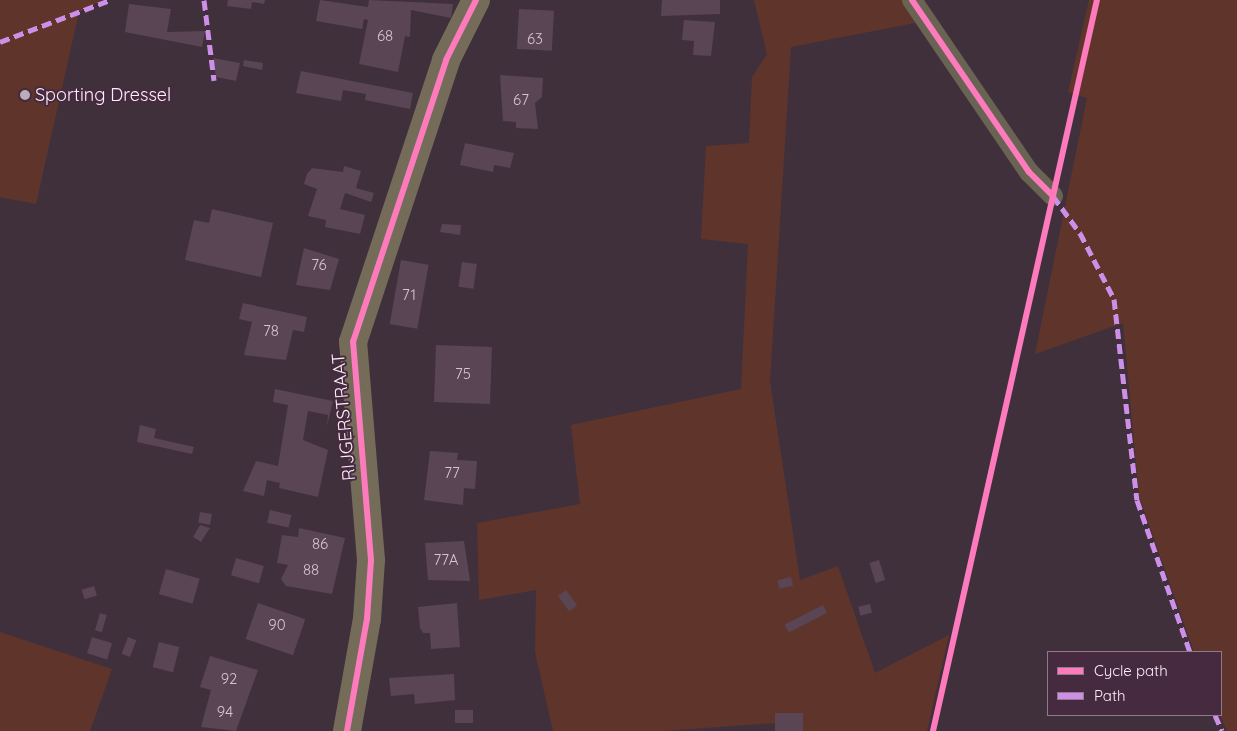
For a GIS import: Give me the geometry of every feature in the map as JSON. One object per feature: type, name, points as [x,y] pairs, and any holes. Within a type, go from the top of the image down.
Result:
[{"type":"street","name":"RIJGERSTRAAT","points":[[348,731],[367,619],[371,560],[353,342],[446,60],[476,0]]},
{"type":"street","points":[[912,0],[1012,148],[1053,196]]},
{"type":"shaded area","name":"Sporting Dressel","points":[[0,0],[102,0],[79,12],[36,204],[0,197]]},
{"type":"shaded area","points":[[754,0],[904,0],[915,23],[791,47],[770,381],[800,580],[838,566],[875,673],[949,635],[927,731],[775,731],[775,723],[663,731],[553,731],[535,652],[536,590],[479,600],[477,523],[580,504],[571,425],[741,389],[748,244],[701,239],[706,146],[749,143],[752,77],[767,54]]},
{"type":"shaded area","points":[[1089,0],[1237,0],[1237,731],[1227,731],[1220,716],[1222,716],[1222,651],[1194,651],[1139,496],[1123,323],[1035,354],[1087,98],[1068,92]]},
{"type":"shaded area","points":[[0,632],[112,669],[90,731],[0,731]]},
{"type":"building","points":[[228,0],[265,0],[264,4],[252,2],[251,9],[227,6]]},
{"type":"building","points":[[320,0],[368,7],[369,0],[453,4],[451,18],[411,10],[410,37],[405,36],[398,72],[359,64],[368,20],[364,19],[362,29],[316,21]]},
{"type":"building","points":[[662,0],[720,0],[720,14],[661,16]]},
{"type":"building","points":[[129,4],[171,9],[167,32],[205,31],[202,47],[125,32]]},
{"type":"building","points":[[519,9],[554,11],[552,51],[517,49]]},
{"type":"building","points":[[684,20],[715,22],[711,56],[693,55],[694,41],[682,40]]},
{"type":"building","points":[[213,58],[240,63],[236,81],[216,77]]},
{"type":"building","points":[[244,60],[263,63],[262,70],[243,66]]},
{"type":"building","points":[[301,71],[413,93],[410,109],[365,100],[366,94],[343,90],[341,101],[296,93]]},
{"type":"building","points":[[500,75],[543,78],[542,97],[535,103],[538,129],[516,128],[516,122],[503,121]]},
{"type":"building","points":[[465,143],[514,153],[510,168],[494,165],[493,172],[460,165]]},
{"type":"building","points":[[344,166],[361,171],[356,188],[374,193],[371,202],[345,193],[340,209],[365,215],[360,234],[325,227],[326,220],[308,216],[317,189],[304,184],[307,174],[312,168],[343,172]]},
{"type":"building","points":[[212,209],[273,223],[261,277],[185,260],[194,220],[209,223]]},
{"type":"building","points":[[442,224],[461,225],[460,235],[440,232]]},
{"type":"building","points":[[304,248],[339,259],[330,290],[296,285]]},
{"type":"building","points":[[401,260],[429,265],[417,329],[390,324]]},
{"type":"building","points":[[462,262],[477,264],[473,289],[459,287]]},
{"type":"building","points":[[243,303],[307,317],[304,332],[293,330],[286,360],[244,355],[252,322],[239,319]]},
{"type":"building","points":[[436,345],[492,347],[490,404],[434,402]]},
{"type":"building","points":[[275,389],[333,401],[327,426],[328,415],[308,411],[303,440],[328,450],[318,497],[279,488],[280,483],[267,480],[264,496],[243,491],[256,461],[278,466],[288,405],[273,402]]},
{"type":"building","points":[[140,425],[156,429],[154,438],[194,447],[192,454],[137,442]]},
{"type":"building","points":[[430,451],[458,453],[457,460],[477,461],[475,489],[464,488],[463,505],[424,500]]},
{"type":"building","points":[[270,510],[291,515],[289,528],[267,523]]},
{"type":"building","points":[[200,512],[212,514],[210,525],[198,523]]},
{"type":"building","points":[[200,525],[210,528],[201,542],[193,537]]},
{"type":"building","points":[[299,528],[345,538],[332,594],[286,586],[281,579],[288,565],[277,563],[282,535],[298,537]]},
{"type":"building","points":[[464,541],[470,581],[428,580],[425,543]]},
{"type":"building","points":[[236,558],[264,566],[259,583],[231,575]]},
{"type":"building","points":[[879,560],[885,580],[876,583],[869,563]]},
{"type":"building","points":[[166,569],[200,579],[192,604],[159,594]]},
{"type":"building","points":[[791,577],[793,586],[779,589],[777,580]]},
{"type":"building","points":[[94,586],[97,596],[84,599],[82,590]]},
{"type":"building","points":[[566,590],[577,605],[569,611],[558,596]]},
{"type":"building","points":[[258,603],[305,619],[293,655],[246,639]]},
{"type":"building","points":[[457,603],[460,647],[431,649],[430,633],[423,633],[420,628],[418,607]]},
{"type":"building","points":[[870,604],[872,613],[860,615],[858,607]]},
{"type":"building","points":[[823,605],[827,613],[789,633],[785,625]]},
{"type":"building","points":[[100,613],[107,615],[102,632],[95,630]]},
{"type":"building","points":[[92,637],[112,643],[107,659],[87,653]]},
{"type":"building","points":[[128,637],[136,640],[130,657],[122,654]]},
{"type":"building","points":[[159,642],[179,647],[173,672],[153,667]]},
{"type":"building","points":[[210,656],[258,670],[236,731],[201,727],[211,690],[200,687]]},
{"type":"building","points":[[454,674],[455,700],[415,704],[414,694],[391,696],[389,678]]},
{"type":"building","points":[[455,710],[473,710],[473,723],[455,723]]},
{"type":"building","points":[[775,713],[803,713],[803,731],[775,731]]},
{"type":"marked path","points":[[0,42],[110,0]]},
{"type":"marked path","points":[[204,0],[214,80]]},
{"type":"marked path","points":[[1053,196],[1080,233],[1114,299],[1137,500],[1190,651]]},
{"type":"marked path","points":[[1215,716],[1222,731]]},
{"type":"cycle path","points":[[347,731],[367,619],[371,560],[353,342],[446,60],[476,0]]},
{"type":"cycle path","points":[[912,0],[1029,172],[1053,196]]},
{"type":"cycle path","points":[[933,731],[1097,0]]},
{"type":"place","name":"Sporting Dressel","points":[[25,95]]}]
